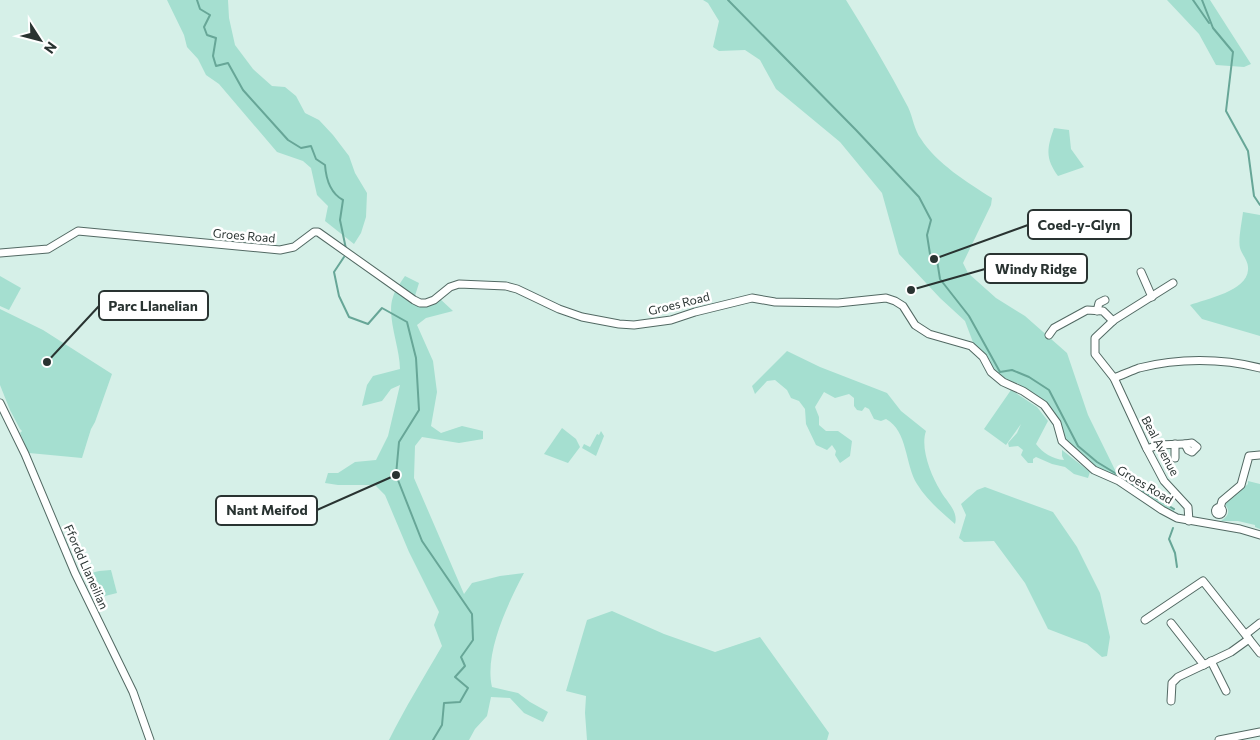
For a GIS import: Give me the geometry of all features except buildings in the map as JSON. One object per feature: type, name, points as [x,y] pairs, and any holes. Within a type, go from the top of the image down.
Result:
[{"type":"street","name":"Groes Road","points":[[0,253],[48,249],[78,231],[280,250],[294,247],[314,232],[318,232],[352,258],[420,303],[434,300],[450,287],[459,284],[506,286],[582,317],[634,325],[671,320],[752,298],[775,302],[838,303],[886,298],[903,306],[915,324],[929,334],[971,346],[983,357],[991,372],[1003,382],[1023,391],[1044,405],[1057,423],[1062,442],[1094,470],[1119,481],[1177,518],[1240,529],[1260,535]]},
{"type":"street","points":[[1141,272],[1152,297]]},
{"type":"street","name":"Beal Avenue","points":[[1173,283],[1113,321],[1095,338],[1095,354],[1114,378],[1147,449],[1164,480],[1188,507],[1189,521]]},
{"type":"street","points":[[1097,311],[1099,303],[1105,300]]},
{"type":"street","points":[[1049,335],[1066,318],[1087,310],[1103,311],[1113,321]]},
{"type":"street","points":[[1114,378],[1139,368],[1189,360],[1247,365],[1260,368]]},
{"type":"street","name":"Ffordd Llaneilian","points":[[0,403],[25,454],[75,573],[133,692],[150,740]]},
{"type":"street","points":[[1175,458],[1176,444]]},
{"type":"street","points":[[1147,449],[1158,445],[1185,444]]},
{"type":"street","points":[[1220,508],[1222,501],[1241,484],[1249,456],[1260,455]]},
{"type":"street","points":[[1145,620],[1203,580],[1260,653]]},
{"type":"street","points":[[1170,623],[1204,665]]},
{"type":"street","points":[[1173,697],[1172,683],[1178,677],[1231,652],[1260,623]]},
{"type":"street","points":[[1212,661],[1226,685]]},
{"type":"street","points":[[1219,740],[1233,739],[1260,732]]},
{"type":"green space","points":[[167,0],[228,0],[229,18],[235,45],[253,69],[272,86],[285,87],[296,96],[305,113],[319,120],[333,135],[349,156],[355,173],[367,193],[366,217],[361,233],[354,244],[325,221],[328,206],[317,195],[311,168],[303,161],[277,152],[219,84],[206,75],[198,59],[187,47],[184,35]]},
{"type":"green space","points":[[703,0],[846,0],[908,107],[915,128],[927,148],[953,172],[992,198],[991,205],[963,263],[968,273],[996,298],[1025,316],[1067,353],[1088,415],[1117,474],[1174,509],[1174,513],[1120,479],[1095,467],[1065,441],[1045,404],[1017,383],[1005,380],[993,371],[974,345],[965,321],[940,298],[899,254],[882,193],[840,142],[776,89],[760,60],[745,50],[719,51],[713,47],[719,21],[708,3]]},
{"type":"green space","points":[[1167,0],[1210,0],[1251,64],[1244,67],[1216,65],[1199,34]]},
{"type":"green space","points":[[1054,128],[1069,130],[1071,149],[1084,167],[1058,176],[1051,164],[1048,153]]},
{"type":"green space","points":[[1243,212],[1260,215],[1260,336],[1202,319],[1190,305],[1233,289],[1246,277],[1247,264],[1240,245]]},
{"type":"green space","points":[[0,276],[21,288],[9,310],[0,306]]},
{"type":"green space","points":[[405,276],[419,283],[414,299],[420,303],[438,297],[453,311],[426,318],[417,325],[433,361],[437,392],[431,426],[441,433],[462,426],[483,431],[483,439],[459,443],[422,437],[415,446],[414,478],[464,594],[472,583],[500,576],[524,573],[505,613],[494,644],[490,674],[492,687],[518,693],[548,712],[543,722],[524,713],[510,698],[491,697],[487,716],[475,729],[469,740],[389,740],[442,646],[434,625],[439,612],[409,552],[385,495],[375,485],[325,483],[328,473],[338,473],[355,462],[376,460],[388,436],[400,385],[391,389],[382,401],[362,406],[367,385],[373,376],[400,369],[391,305],[395,292]]},
{"type":"green space","points":[[0,309],[43,330],[112,374],[82,458],[29,453],[20,433],[22,431],[10,410],[0,385]]},
{"type":"green space","points":[[787,351],[820,367],[887,393],[901,411],[926,431],[924,445],[927,461],[942,494],[953,510],[956,519],[955,524],[930,501],[917,484],[902,440],[893,424],[886,419],[881,421],[874,419],[869,409],[865,407],[862,411],[857,410],[854,406],[854,398],[849,394],[835,398],[824,392],[815,407],[819,417],[819,425],[826,431],[838,431],[852,441],[850,456],[840,463],[832,445],[827,450],[816,445],[806,424],[805,409],[799,401],[791,398],[787,390],[775,380],[767,381],[755,394],[752,386]]},
{"type":"green space","points":[[1011,390],[1037,407],[1048,421],[1036,444],[1052,457],[1064,460],[1062,450],[1090,472],[1088,478],[1074,474],[1065,467],[1036,457],[1033,459],[1033,463],[1028,463],[1021,455],[1023,450],[1018,446],[1009,447],[1008,443],[1017,433],[1021,424],[1006,445],[984,429]]},
{"type":"green space","points":[[562,428],[576,439],[580,447],[568,463],[544,454]]},
{"type":"green space","points":[[601,431],[604,436],[596,456],[582,448],[584,444],[590,447],[597,434],[599,435]]},
{"type":"green space","points":[[1248,481],[1260,484],[1260,529],[1255,527],[1255,525],[1238,521],[1221,521],[1228,514],[1225,504],[1248,484]]},
{"type":"green space","points":[[985,487],[1053,512],[1077,547],[1100,593],[1110,637],[1107,656],[1102,657],[1087,644],[1048,629],[1025,583],[994,541],[964,542],[959,538],[966,515],[961,504],[977,490]]},
{"type":"green space","points":[[111,570],[117,593],[93,599],[83,575]]},
{"type":"green space","points":[[612,611],[664,634],[715,652],[760,637],[829,733],[827,740],[587,740],[586,696],[566,691],[587,620]]},
{"type":"waterway","points":[[197,0],[200,9],[210,15],[204,27],[207,35],[216,38],[213,56],[216,66],[228,63],[243,90],[288,140],[301,148],[311,146],[316,159],[325,165],[326,175],[332,190],[343,200],[340,220],[346,249]]},
{"type":"waterway","points":[[728,0],[919,197],[931,220],[927,235],[930,254],[937,260],[940,279],[969,316],[1000,372],[1012,370],[1029,377],[1049,390],[1078,446],[1097,462],[1174,509]]},
{"type":"waterway","points":[[1193,0],[1209,23]]},
{"type":"waterway","points":[[1202,0],[1213,28],[1233,52],[1226,111],[1248,151],[1254,196],[1260,205]]},
{"type":"waterway","points":[[344,257],[334,272],[339,296],[349,317],[368,324],[382,308],[407,322],[416,358],[419,410],[399,442],[396,475],[422,541],[472,614],[473,640],[461,657],[465,666],[455,677],[468,688],[460,702],[444,703],[442,725],[433,740]]},
{"type":"waterway","points":[[1173,528],[1169,539],[1175,553],[1177,567]]},
{"type":"place","name":"Coed-y-Glyn","points":[[934,259]]},
{"type":"place","name":"Windy Ridge","points":[[911,290]]},
{"type":"place","name":"Parc Llanelian","points":[[47,362]]},
{"type":"place","name":"Nant Meifod","points":[[396,475]]}]
